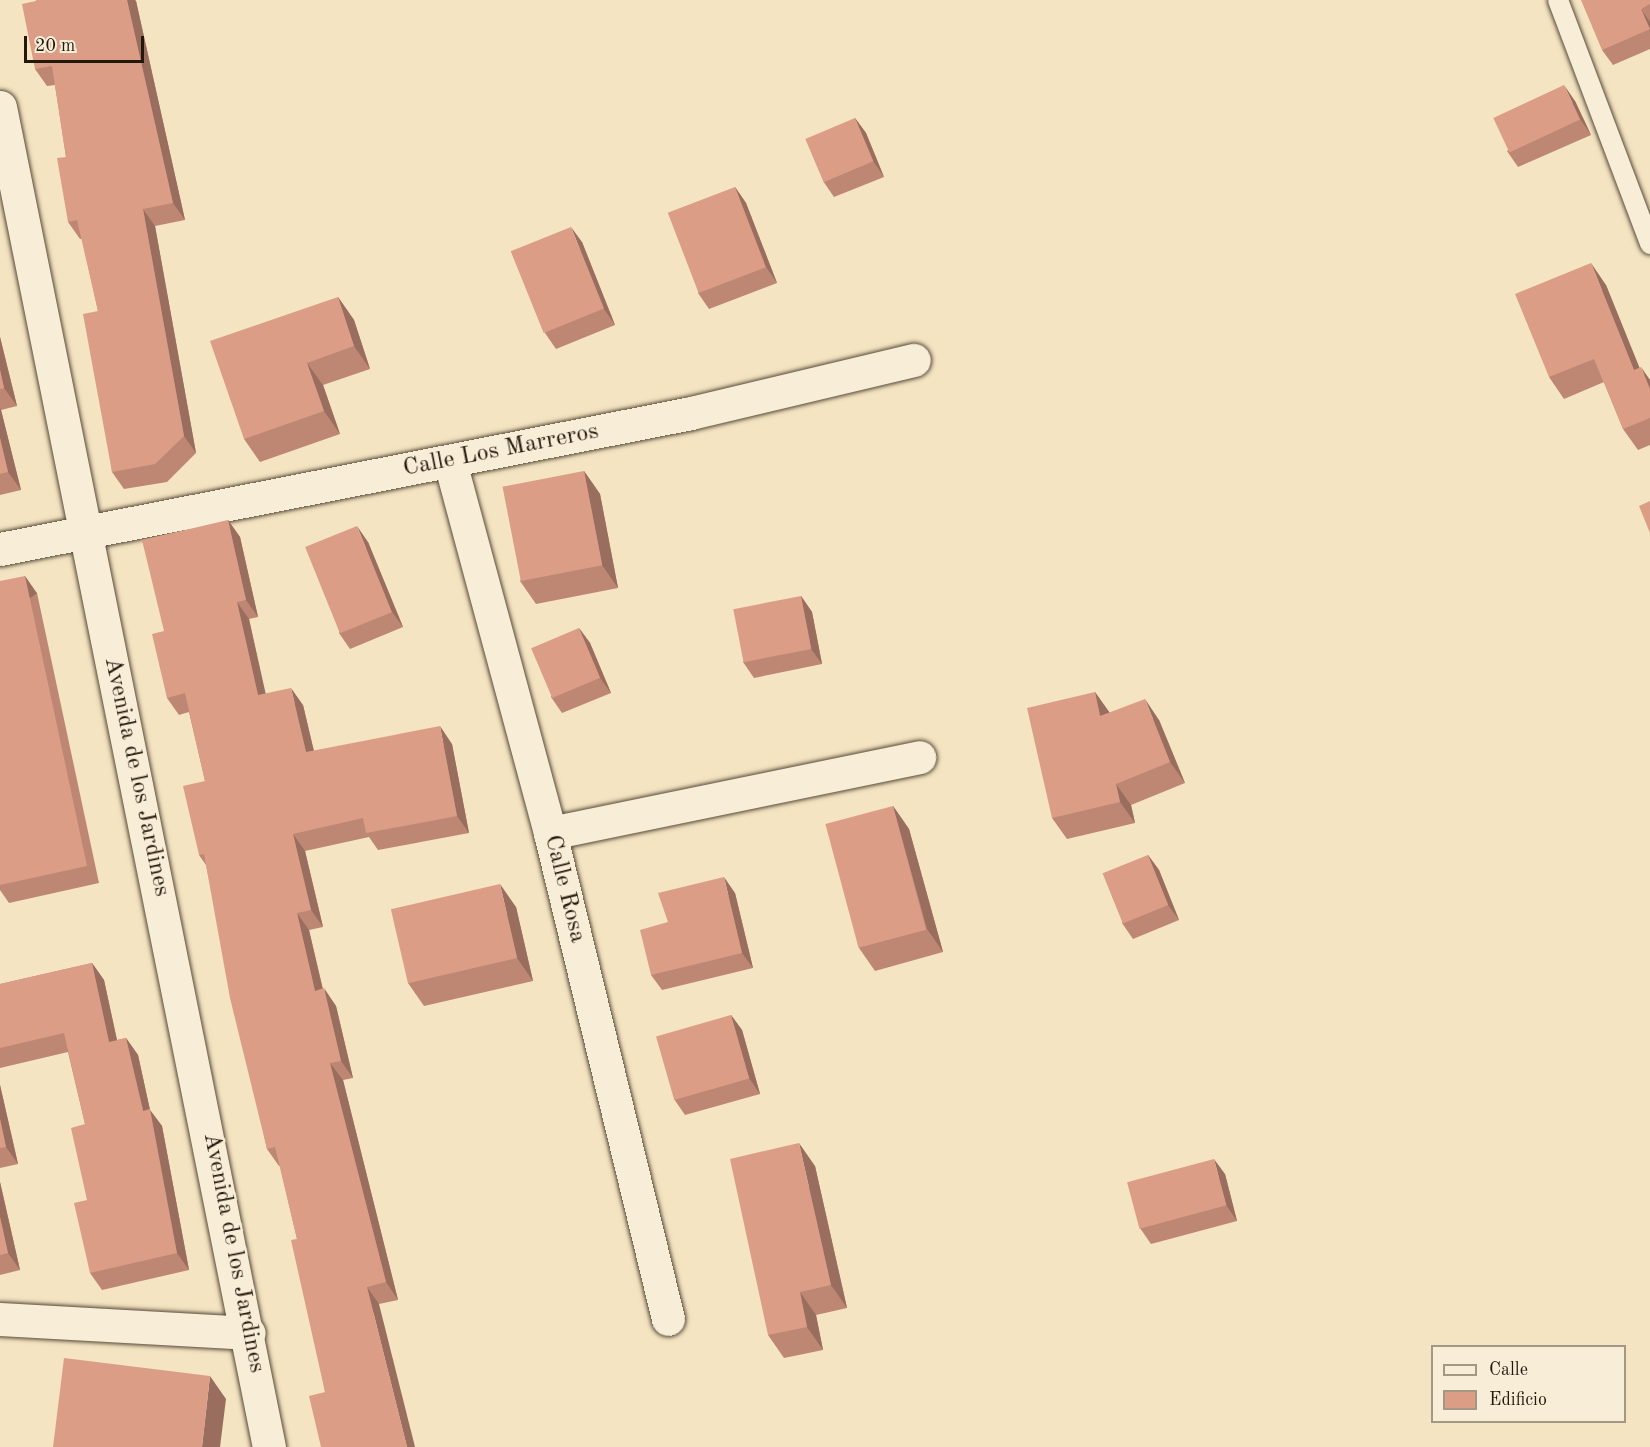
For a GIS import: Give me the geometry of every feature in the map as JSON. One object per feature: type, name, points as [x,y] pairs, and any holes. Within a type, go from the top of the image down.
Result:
[{"type":"street","name":"Avenida de los Jardines","points":[[0,107],[249,1333],[269,1447]]},
{"type":"street","name":"Calle Los Marreros","points":[[0,549],[450,462],[914,360]]},
{"type":"street","name":"Calle Rosa","points":[[450,462],[550,833],[668,1319]]},
{"type":"street","points":[[550,833],[919,757]]},
{"type":"street","points":[[0,1319],[249,1333]]},
{"type":"lane","points":[[1558,0],[1650,244]]},
{"type":"building","points":[[36,0],[127,0],[173,203],[143,209],[184,436],[155,464],[112,472],[83,314],[98,311],[77,220],[68,222],[57,158],[66,157],[52,66],[35,69],[22,4]]},
{"type":"building","points":[[1581,0],[1650,0],[1650,4],[1641,9],[1650,29],[1602,50]]},
{"type":"building","points":[[1564,85],[1580,119],[1509,152],[1493,118]]},
{"type":"building","points":[[855,118],[873,161],[824,182],[805,139]]},
{"type":"building","points":[[735,187],[766,267],[699,293],[668,213]]},
{"type":"building","points":[[571,227],[604,309],[544,333],[511,251]]},
{"type":"building","points":[[1591,263],[1634,370],[1641,367],[1650,389],[1650,418],[1623,429],[1594,359],[1549,377],[1515,294]]},
{"type":"building","points":[[338,297],[354,346],[307,363],[324,411],[244,439],[210,341]]},
{"type":"building","points":[[0,370],[4,388],[0,389]]},
{"type":"building","points":[[0,438],[8,472],[0,474]]},
{"type":"building","points":[[584,471],[602,565],[521,581],[503,487]]},
{"type":"building","points":[[1650,501],[1650,533],[1639,506]]},
{"type":"building","points":[[228,520],[246,600],[237,602],[258,695],[291,688],[306,752],[440,726],[457,816],[366,833],[363,818],[293,834],[311,910],[297,913],[315,991],[324,988],[341,1061],[330,1063],[386,1282],[367,1287],[407,1447],[321,1447],[309,1396],[325,1392],[291,1240],[297,1239],[275,1147],[267,1149],[230,998],[204,854],[199,855],[183,786],[205,781],[185,693],[167,698],[152,634],[164,631],[142,540]]},
{"type":"building","points":[[357,526],[392,612],[340,633],[305,547]]},
{"type":"building","points":[[25,576],[87,866],[0,885],[0,581]]},
{"type":"building","points":[[801,596],[811,649],[744,662],[733,609]]},
{"type":"building","points":[[579,628],[600,678],[552,698],[531,648]]},
{"type":"building","points":[[1095,692],[1100,716],[1145,699],[1170,762],[1116,784],[1120,802],[1052,818],[1027,708]]},
{"type":"building","points":[[893,806],[926,930],[859,948],[825,824]]},
{"type":"building","points":[[1148,855],[1168,905],[1123,923],[1103,873]]},
{"type":"building","points":[[724,877],[742,953],[651,975],[640,930],[668,922],[658,893]]},
{"type":"building","points":[[500,884],[517,958],[408,983],[391,909]]},
{"type":"building","points":[[92,963],[109,1042],[126,1038],[143,1111],[150,1109],[177,1253],[90,1273],[74,1203],[87,1200],[71,1128],[85,1124],[64,1033],[0,1048],[0,984]]},
{"type":"building","points":[[731,1015],[749,1078],[674,1100],[656,1036]]},
{"type":"building","points":[[0,1119],[6,1147],[0,1148]]},
{"type":"building","points":[[799,1143],[831,1285],[800,1292],[807,1327],[768,1335],[730,1159]]},
{"type":"building","points":[[1214,1159],[1226,1205],[1139,1229],[1127,1182]]},
{"type":"building","points":[[0,1217],[8,1253],[0,1255]]},
{"type":"building","points":[[64,1358],[210,1376],[202,1447],[53,1447]]}]
